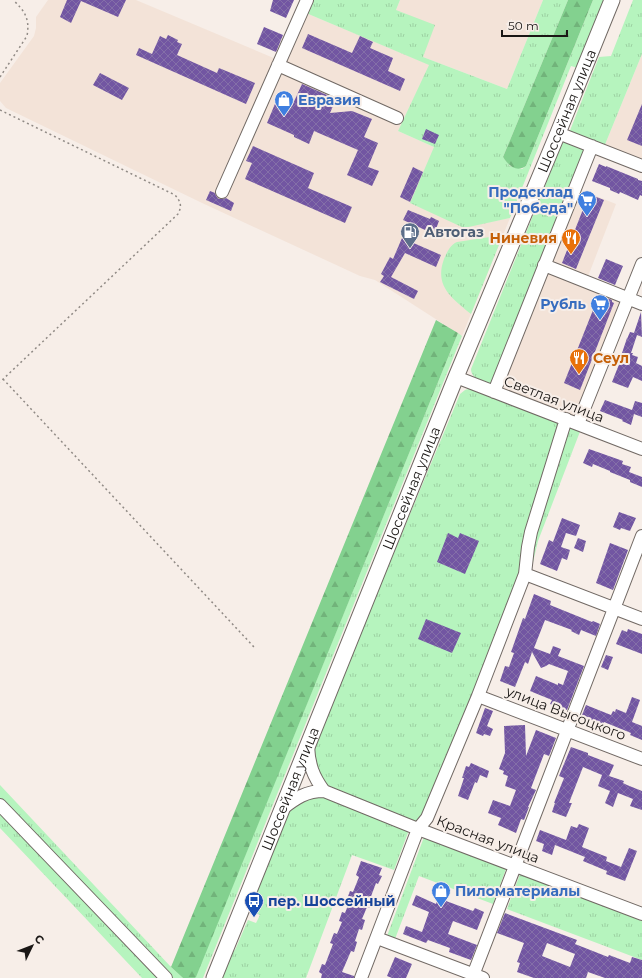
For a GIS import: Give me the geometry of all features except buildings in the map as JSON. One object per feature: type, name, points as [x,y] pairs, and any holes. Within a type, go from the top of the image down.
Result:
[{"type":"main road","name":"Шоссейная улица","points":[[214,978],[456,377],[612,0]]},
{"type":"street","points":[[222,192],[307,0]]},
{"type":"street","points":[[278,65],[397,118]]},
{"type":"street","points":[[558,133],[642,166]]},
{"type":"street","points":[[494,392],[592,146]]},
{"type":"street","points":[[578,424],[642,264]]},
{"type":"street","points":[[544,265],[642,304]]},
{"type":"street","name":"Светлая улица","points":[[456,377],[642,449]]},
{"type":"street","points":[[361,978],[418,829],[427,818],[478,696],[525,574],[531,532],[566,419]]},
{"type":"street","points":[[377,938],[476,977],[567,730],[642,536]]},
{"type":"street","points":[[527,560],[536,574],[547,582]]},
{"type":"street","points":[[525,574],[642,619]]},
{"type":"street","name":"улица Высоцкого","points":[[478,696],[642,759]]},
{"type":"street","points":[[282,809],[302,795],[310,792],[324,791],[310,766],[308,758],[308,745]]},
{"type":"street","name":"Красная улица","points":[[324,791],[418,829],[642,914]]},
{"type":"street","points":[[0,805],[166,978]]},
{"type":"path","points":[[0,77],[27,36],[28,29],[25,14],[13,0]]},
{"type":"path","points":[[0,110],[175,195],[181,205],[178,214],[0,382]]},
{"type":"path","points":[[3,379],[254,647]]},
{"type":"shaded area","points":[[48,0],[136,0],[276,59],[306,13],[430,65],[398,131],[434,147],[464,227],[510,218],[462,336],[375,280],[360,276],[200,202],[6,108],[0,101],[0,83],[34,36],[36,17]]},
{"type":"shaded area","points":[[400,0],[543,0],[507,89],[423,57],[396,10]]},
{"type":"shaded area","points":[[642,54],[642,161],[604,147]]},
{"type":"shaded area","points":[[571,186],[616,204],[587,279],[633,298],[584,422],[492,385]]},
{"type":"green space","points":[[312,0],[400,0],[396,10],[435,25],[423,57],[507,89],[543,0],[568,0],[503,157],[510,166],[522,169],[526,166],[593,0],[605,0],[578,68],[571,66],[510,218],[464,228],[410,203],[434,147],[398,131],[429,65],[306,13]]},
{"type":"green space","points":[[568,0],[593,0],[526,166],[519,169],[507,163],[503,157]]},
{"type":"green space","points":[[633,0],[642,0],[642,54],[604,147],[569,133],[599,57],[611,56]]},
{"type":"green space","points":[[563,141],[586,148],[492,385],[476,378],[471,369]]},
{"type":"green space","points":[[503,235],[471,314],[451,297],[443,284],[441,277],[444,259],[451,247],[457,242]]},
{"type":"green space","points":[[436,320],[458,333],[196,977],[183,978],[171,967]]},
{"type":"green space","points":[[458,333],[462,336],[203,978],[195,978]]},
{"type":"green space","points":[[471,388],[581,429],[538,541],[529,579],[428,826],[328,788],[321,780],[311,752],[460,394]]},
{"type":"green space","points":[[0,785],[183,978],[171,978],[0,799]]},
{"type":"green space","points":[[321,796],[409,830],[394,870],[352,855],[306,978],[221,978],[248,920],[256,923],[260,915],[252,912],[255,894],[287,814],[291,808],[305,799]]},
{"type":"green space","points":[[0,809],[161,978],[142,978],[0,828]]},
{"type":"green space","points":[[424,837],[506,869],[493,904],[419,876],[395,939],[387,936]]},
{"type":"green space","points":[[520,874],[642,921],[642,960],[507,909]]},
{"type":"place","name":"Евразия","points":[[284,117]]},
{"type":"place","name":"Продсклад \"Победа\"","points":[[587,217]]},
{"type":"place","name":"Автогаз","points":[[410,249]]},
{"type":"place","name":"Ниневия","points":[[571,255]]},
{"type":"place","name":"Рубль","points":[[600,321]]},
{"type":"place","name":"Сеул","points":[[579,375]]},
{"type":"place","name":"Пиломатериалы","points":[[441,908]]},
{"type":"place","name":"пер. Шоссейный","points":[[254,918]]}]
